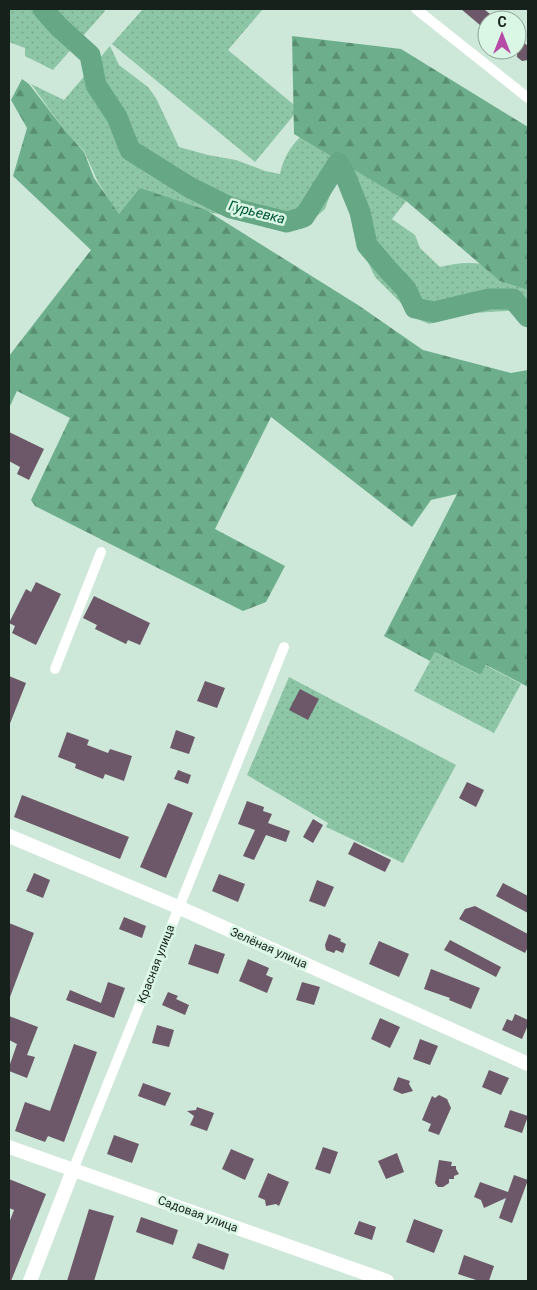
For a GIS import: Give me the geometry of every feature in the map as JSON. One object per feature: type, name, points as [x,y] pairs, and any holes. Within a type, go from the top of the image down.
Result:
[{"type":"street","points":[[416,9],[528,98]]},
{"type":"street","points":[[55,669],[100,552]]},
{"type":"street","name":"Красная улица","points":[[30,1281],[178,907],[284,647]]},
{"type":"street","name":"Зелёная улица","points":[[9,836],[178,907],[528,1064]]},
{"type":"street","name":"Садовая улица","points":[[9,1147],[387,1281]]},
{"type":"green space","points":[[9,9],[104,9],[105,11],[53,70],[25,56],[25,48],[9,42]]},
{"type":"green space","points":[[143,9],[263,9],[228,50],[299,109],[255,162],[112,44]]},
{"type":"green space","points":[[292,36],[401,49],[528,127],[528,290],[500,281],[405,200],[294,134]]},
{"type":"green space","points":[[110,46],[119,65],[148,87],[156,98],[179,147],[236,160],[265,171],[280,174],[285,159],[292,147],[312,127],[407,200],[392,219],[415,235],[420,248],[440,267],[464,263],[485,264],[528,276],[528,321],[520,310],[473,313],[429,324],[417,319],[375,277],[364,254],[350,182],[338,173],[325,209],[302,229],[207,212],[120,215],[98,182],[84,151],[68,135],[31,84],[64,100]]},
{"type":"green space","points":[[22,79],[29,84],[84,152],[94,178],[119,214],[140,188],[206,210],[358,305],[423,350],[511,373],[528,370],[528,687],[486,665],[480,675],[435,652],[430,661],[384,636],[457,494],[431,500],[412,527],[271,417],[215,529],[285,566],[266,602],[243,611],[35,506],[31,500],[70,418],[17,391],[9,408],[9,356],[91,250],[13,176],[27,128],[11,100]]},
{"type":"green space","points":[[435,652],[479,675],[485,665],[521,684],[494,733],[414,691]]},
{"type":"green space","points":[[289,677],[456,765],[403,863],[326,827],[328,823],[247,775]]},
{"type":"building","points":[[461,9],[485,10],[477,10],[477,23]]},
{"type":"building","points":[[527,45],[528,60],[522,61],[521,60],[527,60]]},
{"type":"building","points":[[9,432],[44,449],[29,480],[17,474],[20,467],[9,461]]},
{"type":"building","points":[[36,582],[61,594],[36,645],[12,633],[15,626],[9,623],[26,589],[31,592]]},
{"type":"building","points":[[94,596],[150,623],[140,645],[128,640],[126,644],[95,629],[97,625],[83,618]]},
{"type":"building","points":[[9,676],[26,683],[9,726]]},
{"type":"building","points":[[205,681],[225,688],[217,708],[197,701]]},
{"type":"building","points":[[300,689],[319,699],[308,720],[289,710]]},
{"type":"building","points":[[176,730],[195,737],[189,754],[170,748]]},
{"type":"building","points":[[67,732],[89,740],[87,745],[108,753],[110,749],[132,756],[124,781],[105,774],[103,779],[75,768],[76,764],[58,757]]},
{"type":"building","points":[[178,770],[191,775],[188,784],[174,779]]},
{"type":"building","points":[[467,782],[484,790],[476,807],[459,798]]},
{"type":"building","points":[[22,795],[129,837],[120,859],[14,817]]},
{"type":"building","points":[[247,801],[264,807],[263,811],[272,814],[268,823],[290,831],[286,842],[266,835],[254,860],[243,856],[255,830],[238,824]]},
{"type":"building","points":[[168,803],[193,813],[166,878],[140,867]]},
{"type":"building","points":[[313,819],[323,825],[313,843],[303,837]]},
{"type":"building","points":[[354,842],[391,860],[385,872],[348,854]]},
{"type":"building","points":[[34,873],[50,880],[43,898],[26,891]]},
{"type":"building","points":[[219,874],[245,884],[238,902],[212,891]]},
{"type":"building","points":[[317,880],[334,887],[325,907],[309,901]]},
{"type":"building","points":[[503,883],[528,896],[528,913],[496,896]]},
{"type":"building","points":[[475,906],[528,934],[528,947],[525,953],[459,919],[465,909]]},
{"type":"building","points":[[124,917],[146,926],[142,938],[119,929]]},
{"type":"building","points":[[9,923],[34,933],[10,997],[9,997]]},
{"type":"building","points":[[329,934],[341,939],[340,941],[346,944],[343,953],[336,950],[334,953],[326,950],[325,945]]},
{"type":"building","points":[[450,940],[501,967],[496,977],[444,950]]},
{"type":"building","points":[[379,941],[409,954],[399,977],[369,964]]},
{"type":"building","points":[[195,944],[225,954],[218,974],[188,964]]},
{"type":"building","points":[[248,959],[269,968],[266,975],[273,978],[267,993],[239,981]]},
{"type":"building","points":[[431,969],[480,988],[471,1009],[449,1000],[450,998],[424,989]]},
{"type":"building","points":[[108,982],[125,988],[114,1018],[66,1000],[70,990],[101,1003]]},
{"type":"building","points":[[302,982],[320,987],[314,1005],[296,1000]]},
{"type":"building","points":[[168,992],[178,996],[176,999],[189,1005],[185,1015],[162,1005]]},
{"type":"building","points":[[515,1014],[528,1020],[528,1025],[522,1039],[502,1030],[507,1019],[512,1021]]},
{"type":"building","points":[[9,1016],[38,1027],[27,1055],[35,1057],[27,1078],[9,1071],[17,1044],[9,1040]]},
{"type":"building","points":[[380,1018],[400,1027],[390,1048],[371,1039]]},
{"type":"building","points":[[157,1025],[174,1030],[169,1047],[152,1043]]},
{"type":"building","points":[[420,1039],[438,1046],[430,1065],[413,1059]]},
{"type":"building","points":[[74,1044],[97,1052],[64,1142],[48,1136],[45,1142],[15,1131],[25,1102],[50,1111]]},
{"type":"building","points":[[489,1070],[509,1078],[501,1095],[482,1087]]},
{"type":"building","points":[[398,1077],[410,1081],[409,1084],[413,1091],[402,1094],[393,1090]]},
{"type":"building","points":[[143,1083],[171,1093],[165,1106],[138,1096]]},
{"type":"building","points":[[439,1095],[447,1099],[451,1108],[439,1135],[428,1131],[431,1124],[422,1120],[432,1096],[435,1098]]},
{"type":"building","points":[[197,1107],[214,1113],[207,1131],[190,1125],[194,1116],[187,1111],[196,1110]]},
{"type":"building","points":[[510,1110],[528,1116],[522,1133],[504,1127]]},
{"type":"building","points":[[114,1135],[139,1144],[132,1163],[107,1154]]},
{"type":"building","points":[[323,1147],[338,1152],[330,1174],[315,1169]]},
{"type":"building","points":[[231,1149],[254,1159],[245,1180],[222,1169]]},
{"type":"building","points":[[397,1153],[404,1172],[386,1179],[378,1161]]},
{"type":"building","points":[[439,1160],[452,1162],[451,1166],[456,1166],[459,1174],[454,1176],[454,1179],[449,1179],[449,1183],[443,1187],[438,1187],[435,1183]]},
{"type":"building","points":[[268,1173],[289,1182],[279,1206],[276,1204],[266,1206],[265,1200],[258,1197]]},
{"type":"building","points":[[514,1175],[528,1180],[512,1223],[499,1218],[506,1198],[484,1208],[481,1200],[474,1197],[480,1182],[508,1192]]},
{"type":"building","points":[[9,1179],[46,1194],[11,1281],[9,1281],[9,1223],[14,1210],[9,1208]]},
{"type":"building","points":[[89,1209],[114,1216],[94,1281],[67,1281]]},
{"type":"building","points":[[141,1217],[178,1230],[173,1245],[136,1232]]},
{"type":"building","points":[[414,1219],[443,1230],[434,1253],[406,1242]]},
{"type":"building","points":[[359,1221],[376,1227],[372,1240],[354,1234]]},
{"type":"building","points":[[198,1243],[229,1254],[224,1270],[192,1258]]},
{"type":"building","points":[[464,1255],[494,1266],[489,1281],[479,1281],[458,1274]]},
{"type":"waterway","name":"Гурьевка","points":[[43,9],[59,27],[90,55],[96,85],[117,117],[130,150],[189,187],[231,208],[287,222],[304,217],[338,163],[360,212],[367,245],[406,289],[415,308],[434,312],[489,299],[513,299],[528,317]]}]
